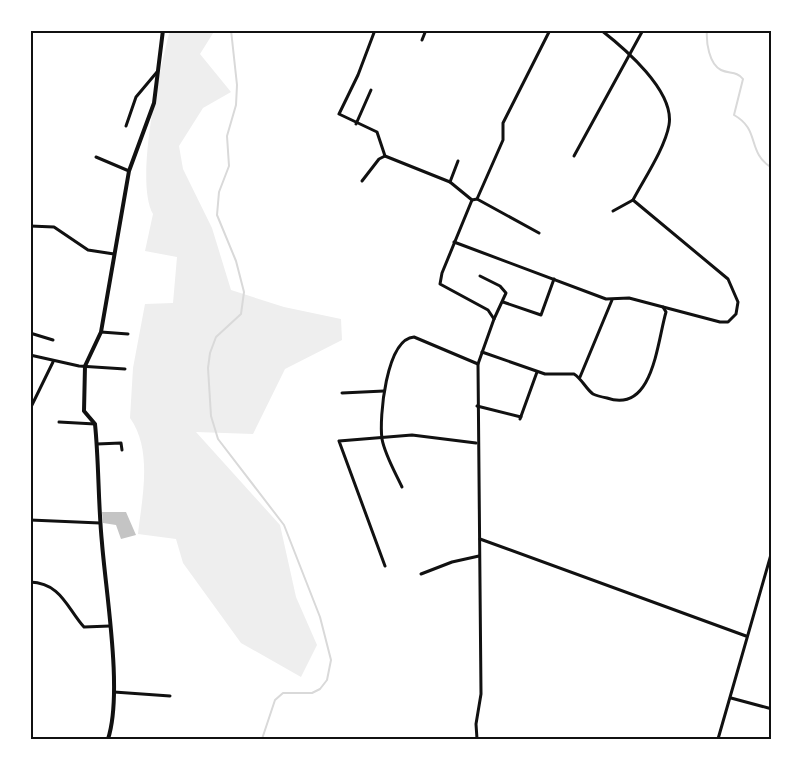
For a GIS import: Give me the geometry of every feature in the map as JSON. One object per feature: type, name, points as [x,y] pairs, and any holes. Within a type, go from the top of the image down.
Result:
[{"type":"main road","points":[[108,739],[113,714],[110,626],[95,424],[84,411],[85,366],[102,332],[129,171],[154,103],[163,30]]},
{"type":"street","points":[[375,30],[358,75],[339,112],[342,117],[378,132],[385,156]]},
{"type":"street","points":[[422,40],[426,30]]},
{"type":"street","points":[[477,200],[503,140],[502,123],[550,30]]},
{"type":"street","points":[[601,30],[631,53],[654,81],[669,121],[667,133],[633,200],[613,212]]},
{"type":"street","points":[[574,156],[643,30]]},
{"type":"street","points":[[126,126],[135,97],[157,72]]},
{"type":"street","points":[[356,124],[371,90]]},
{"type":"street","points":[[362,181],[379,159],[385,156],[450,182],[472,200],[477,200],[539,232]]},
{"type":"street","points":[[96,158],[129,171]]},
{"type":"street","points":[[450,182],[458,161]]},
{"type":"street","points":[[472,200],[454,242],[440,284],[488,310],[494,319]]},
{"type":"street","points":[[454,242],[612,300],[629,298],[728,322],[736,314],[738,302],[728,279],[633,200]]},
{"type":"street","points":[[30,226],[54,227],[88,250],[116,255]]},
{"type":"street","points":[[477,739],[476,724],[481,694],[480,539],[476,443],[478,364],[506,293],[503,288],[480,276]]},
{"type":"street","points":[[503,302],[541,315],[554,279]]},
{"type":"street","points":[[580,378],[612,300]]},
{"type":"street","points":[[482,352],[548,375],[574,374],[594,394],[616,402],[631,400],[648,380],[666,312],[663,307]]},
{"type":"street","points":[[102,332],[128,334]]},
{"type":"street","points":[[30,333],[53,340]]},
{"type":"street","points":[[402,487],[382,438],[384,391],[394,360],[411,337],[478,364]]},
{"type":"street","points":[[30,355],[85,366],[124,369]]},
{"type":"street","points":[[30,409],[53,361]]},
{"type":"street","points":[[477,406],[521,418],[537,372]]},
{"type":"street","points":[[342,393],[384,391]]},
{"type":"street","points":[[59,422],[95,424]]},
{"type":"street","points":[[385,566],[338,443],[342,439],[412,435],[476,443]]},
{"type":"street","points":[[97,444],[121,443],[122,450]]},
{"type":"street","points":[[30,520],[101,523]]},
{"type":"street","points":[[480,539],[746,636]]},
{"type":"street","points":[[718,739],[772,551]]},
{"type":"street","points":[[421,574],[479,555]]},
{"type":"street","points":[[30,582],[46,585],[62,595],[84,627],[110,626]]},
{"type":"street","points":[[113,692],[170,696]]},
{"type":"street","points":[[731,699],[772,709]]},
{"type":"shaded area","points":[[170,30],[215,30],[200,54],[231,92],[203,108],[179,146],[183,169],[212,228],[231,290],[284,307],[341,319],[342,340],[285,369],[253,434],[196,432],[280,525],[296,597],[317,645],[301,677],[241,643],[183,563],[176,539],[138,534],[144,459],[142,445],[130,418],[133,368],[145,304],[173,303],[177,257],[145,251],[153,214],[148,198],[146,177],[147,151],[155,96]]},
{"type":"building","points":[[102,512],[126,512],[136,535],[121,539],[116,525],[103,523]]},
{"type":"waterway","points":[[231,30],[237,85],[236,105],[227,136],[229,166],[219,192],[217,215],[236,261],[244,292],[241,314],[216,337],[210,353],[208,368],[211,416],[218,439],[284,525],[320,617],[331,660],[327,680],[320,689],[312,693],[283,693],[275,700],[262,739]]},
{"type":"waterway","points":[[707,30],[708,46],[714,63],[721,70],[741,76],[743,79],[734,115],[748,127],[759,155],[772,168]]}]
